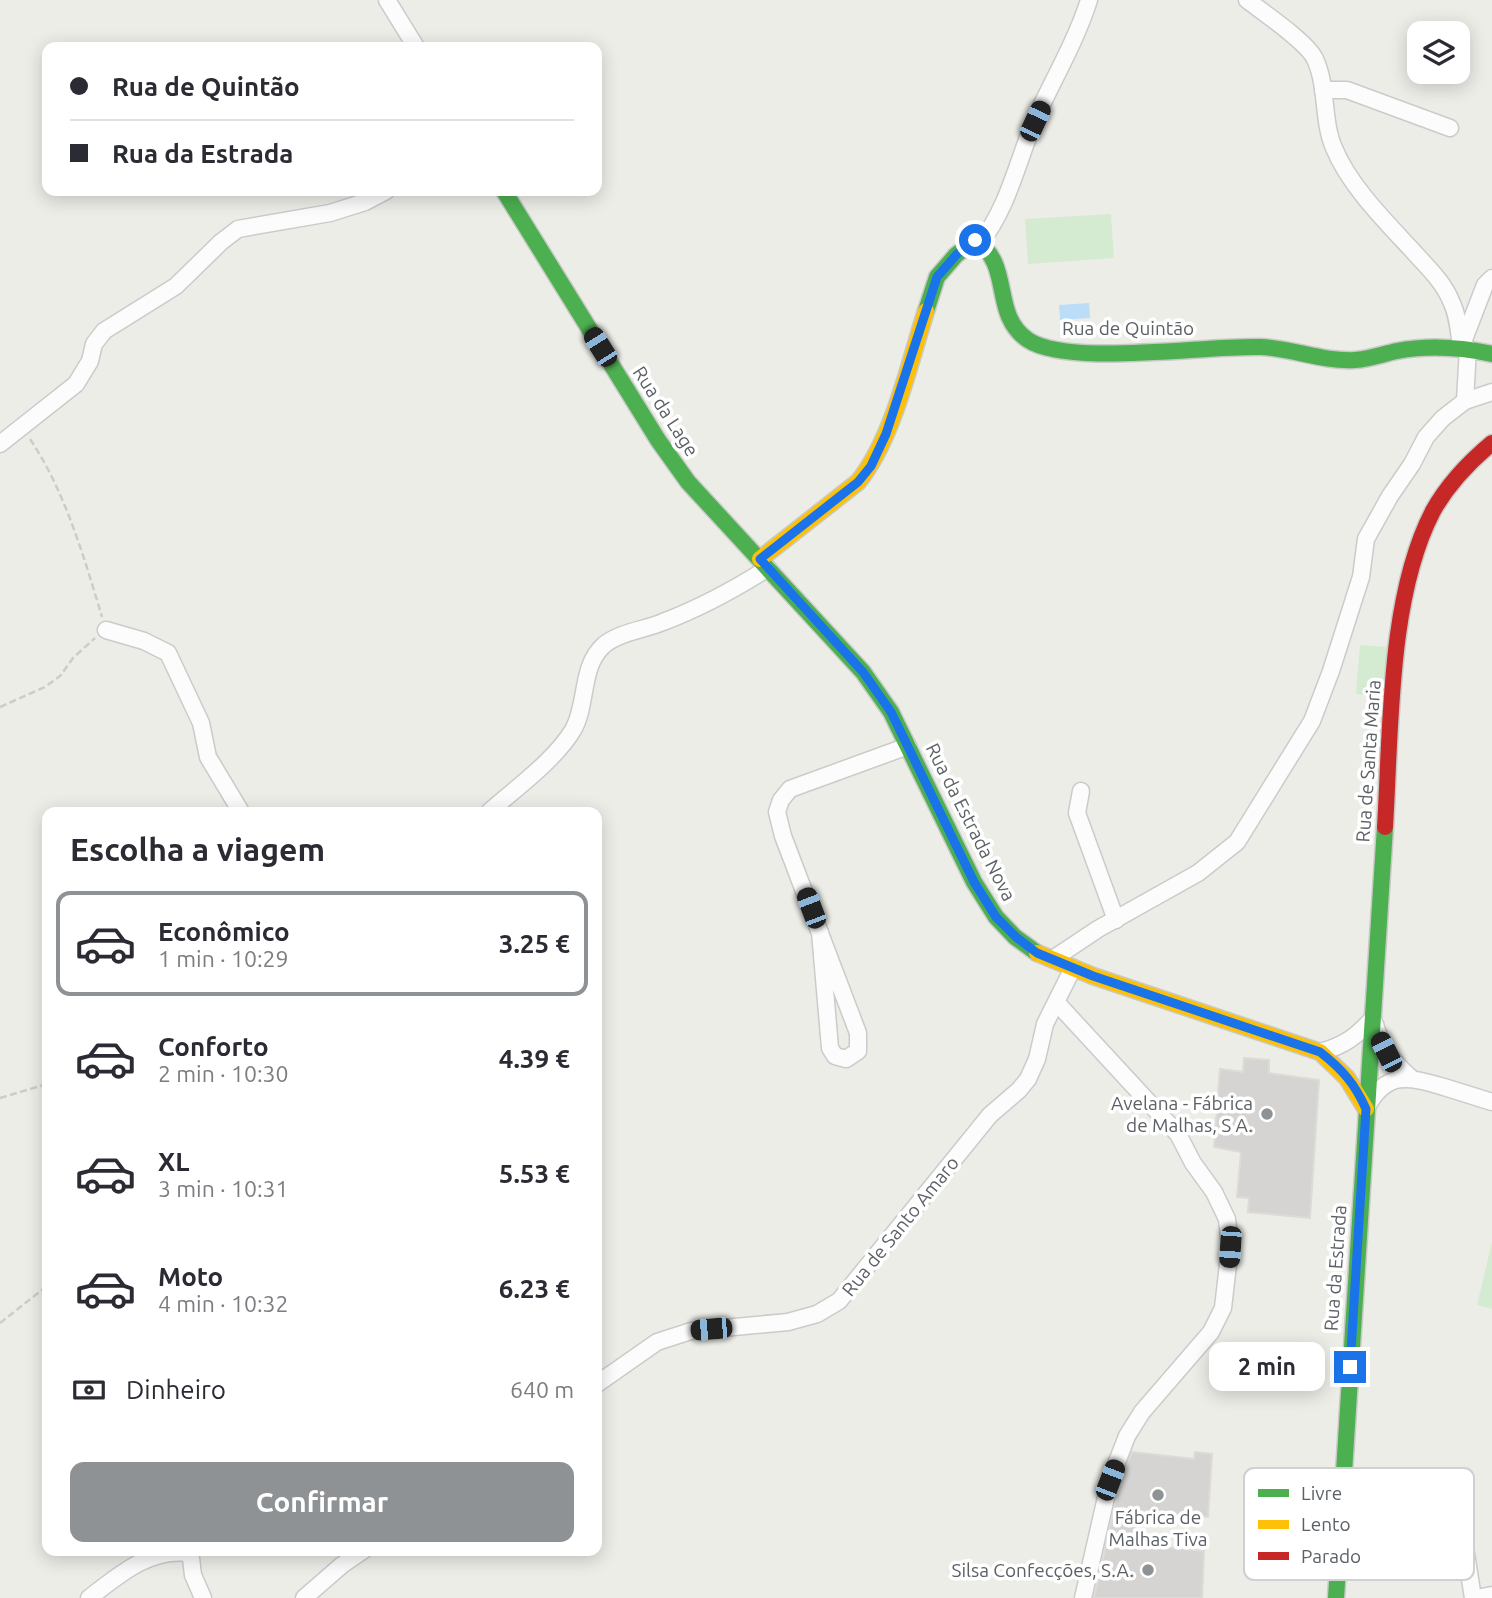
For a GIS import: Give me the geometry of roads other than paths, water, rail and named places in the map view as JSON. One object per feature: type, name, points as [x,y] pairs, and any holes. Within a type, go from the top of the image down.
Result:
[{"type":"street","points":[[387,0],[413,42]]},
{"type":"street","points":[[494,807],[559,748],[575,727],[592,662],[603,646],[619,636],[663,622],[710,601],[764,564],[858,482],[871,466],[886,434],[937,277],[957,254],[975,240],[980,243],[988,233],[1089,0]]},
{"type":"street","points":[[1252,2],[1303,44],[1315,58],[1333,147],[1349,176],[1390,227],[1438,279],[1451,300],[1465,348]]},
{"type":"street","points":[[1323,90],[1347,90],[1450,128]]},
{"type":"street","points":[[0,444],[76,384],[90,361],[94,344],[104,331],[176,286],[238,229],[330,213],[376,196]]},
{"type":"street","name":"Rua da Lage","points":[[507,196],[658,440],[688,482],[764,564]]},
{"type":"street","name":"Rua de Quintão","points":[[980,243],[988,249],[997,270],[1001,299],[1012,322],[1029,340],[1056,350],[1104,352],[1262,347],[1356,360],[1431,345],[1492,354]]},
{"type":"street","points":[[1465,401],[1468,324],[1485,285],[1492,278]]},
{"type":"street","points":[[1053,959],[1198,873],[1237,842],[1312,721],[1361,577],[1366,539],[1390,496],[1412,464],[1426,437],[1444,418],[1465,401],[1492,392]]},
{"type":"street","name":"Rua de Santa Maria","points":[[1366,1109],[1396,656],[1404,596],[1411,562],[1439,501],[1464,466],[1492,443]]},
{"type":"street","name":"Rua da Estrada Nova","points":[[764,564],[863,672],[891,712],[974,882],[996,917],[1027,945],[1037,953],[1073,968],[1320,1052]]},
{"type":"street","points":[[106,630],[144,641],[168,653],[201,723],[208,757],[239,807]]},
{"type":"street","points":[[820,932],[830,1048],[835,1056],[846,1059],[858,1051],[858,1033],[820,932],[783,836],[777,812],[781,800],[790,789],[908,746]]},
{"type":"street","points":[[1081,791],[1077,813],[1116,920]]},
{"type":"street","name":"Rua de Santo Amaro","points":[[602,1380],[657,1342],[691,1331],[788,1322],[817,1314],[839,1301],[990,1115],[1028,1079],[1037,1059],[1045,1024],[1073,968]]},
{"type":"street","points":[[1057,1003],[1178,1134],[1193,1163],[1214,1192],[1227,1219],[1230,1247],[1223,1308],[1211,1332],[1142,1412],[1127,1436],[1110,1480],[1083,1598]]},
{"type":"street","points":[[1320,1052],[1341,1046],[1359,1035],[1373,1018]]},
{"type":"street","points":[[1373,1018],[1386,1052],[1411,1077],[1492,1102]]},
{"type":"street","points":[[1320,1052],[1340,1067],[1356,1087],[1366,1109]]},
{"type":"street","points":[[1366,1109],[1373,1096],[1384,1086],[1411,1077]]},
{"type":"street","name":"Rua da Estrada","points":[[1344,1468],[1366,1109]]},
{"type":"street","points":[[89,1598],[133,1564],[157,1556]]},
{"type":"street","points":[[191,1556],[193,1575],[203,1598]]},
{"type":"street","points":[[304,1598],[355,1556]]},
{"type":"street","name":"Rua da Estrada","points":[[1336,1598],[1337,1580]]},
{"type":"street","points":[[1471,1580],[1474,1598],[1492,1595]]},
{"type":"water","points":[[1089,303],[1090,318],[1060,320],[1059,305]]},
{"type":"place","name":"Avelana - Fábrica de Malhas, S A.","points":[[1267,1114]]},
{"type":"place","name":"Fábrica de Malhas Tiva","points":[[1158,1495]]},
{"type":"place","name":"Silsa Confecções, S.A.","points":[[1148,1570]]}]
